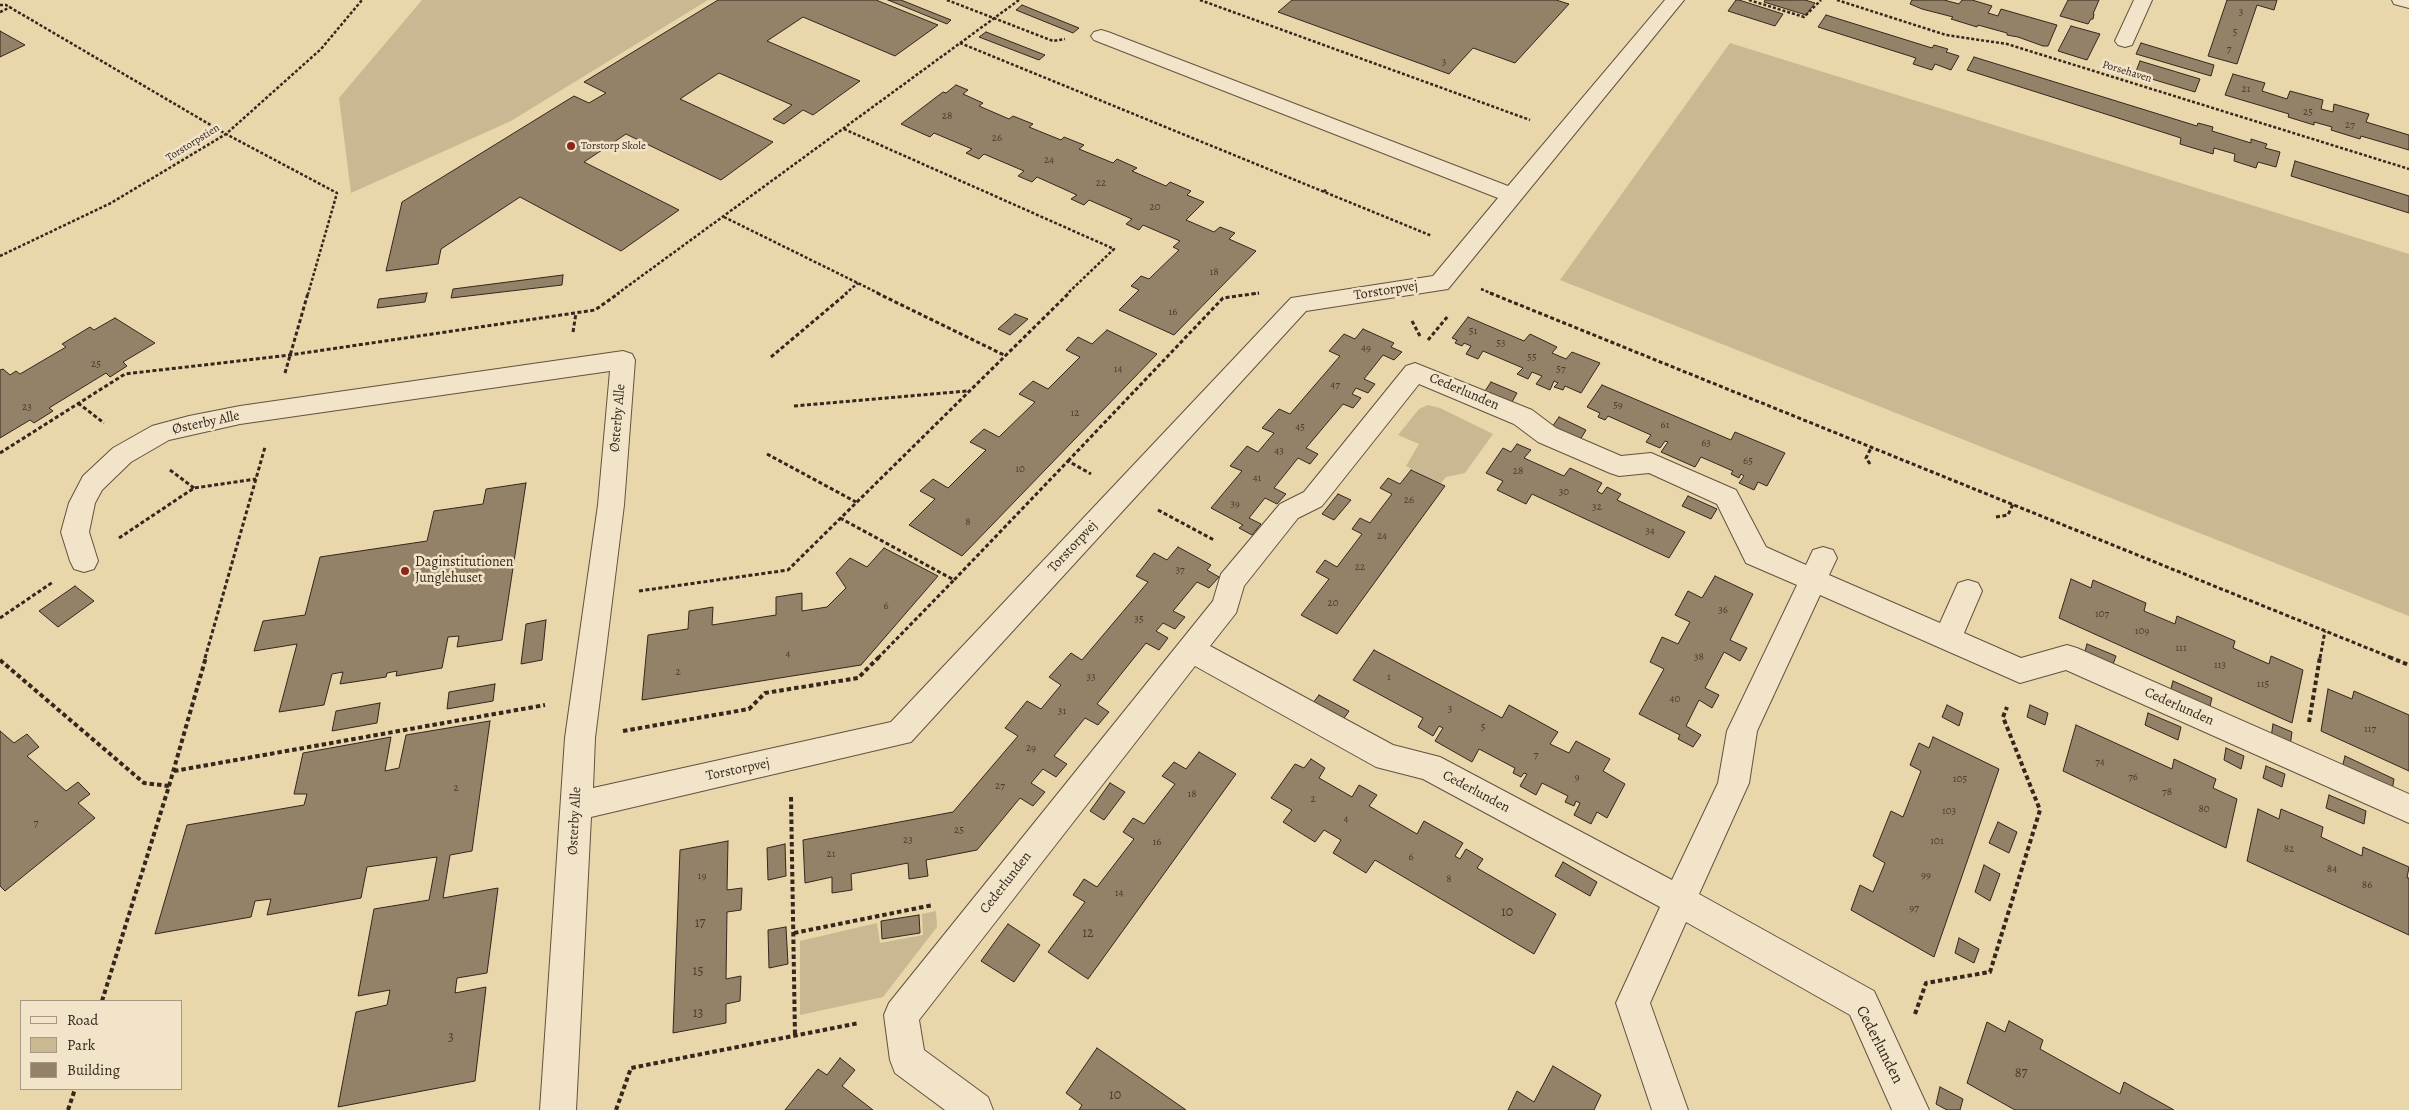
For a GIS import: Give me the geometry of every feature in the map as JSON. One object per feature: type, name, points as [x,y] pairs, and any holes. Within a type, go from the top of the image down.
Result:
[{"type":"street","name":"Torstorpvej","points":[[576,806],[900,733],[1299,304],[1440,283],[1510,196],[1675,0]]},
{"type":"street","points":[[2124,42],[2142,0]]},
{"type":"street","points":[[2401,0],[2409,2]]},
{"type":"street","points":[[1101,36],[1510,196]]},
{"type":"street","name":"Østerby Alle","points":[[84,561],[75,532],[82,503],[92,483],[122,455],[161,433],[189,425],[240,415],[623,360],[611,505],[597,598],[580,738],[558,1110]]},
{"type":"street","name":"Cederlunden","points":[[901,1015],[1226,605],[1231,582],[1289,511],[1312,499],[1415,372],[1523,417],[1547,434],[1618,466],[1651,463],[1727,497],[1756,555],[1818,569],[1948,638],[2020,671],[2067,658],[2409,809]]},
{"type":"street","points":[[1670,1110],[1633,1003],[1732,784],[1742,731],[1818,569]]},
{"type":"street","points":[[1948,638],[1968,591]]},
{"type":"street","name":"Cederlunden","points":[[1190,649],[1387,757],[1429,767],[1680,901],[1862,1004],[1911,1110]]},
{"type":"street","points":[[901,1015],[908,1060],[975,1110]]},
{"type":"path","name":"Torstorpstien","points":[[0,256],[111,203],[226,134],[321,49],[362,0]]},
{"type":"path","points":[[947,0],[1053,41],[1101,36]]},
{"type":"path","points":[[0,453],[125,374],[290,355],[595,310],[1019,0]]},
{"type":"path","points":[[1200,0],[1564,132]]},
{"type":"path","points":[[1748,0],[1804,17],[1821,0]]},
{"type":"path","name":"Porsehaven","points":[[1837,0],[1946,35],[2007,44],[2409,169]]},
{"type":"path","points":[[0,12],[10,7]]},
{"type":"path","points":[[960,43],[1467,251]]},
{"type":"path","points":[[597,598],[788,570],[967,391],[1114,250],[844,129]]},
{"type":"path","points":[[1324,192],[1328,188]]},
{"type":"path","points":[[724,217],[1004,355]]},
{"type":"path","points":[[771,357],[858,284]]},
{"type":"path","points":[[1474,286],[1872,446],[2409,666]]},
{"type":"path","points":[[1396,289],[1424,344],[1415,356],[1415,372]]},
{"type":"path","points":[[794,406],[967,391]]},
{"type":"path","points":[[1870,464],[1866,458],[1872,446]]},
{"type":"path","points":[[767,454],[856,502]]},
{"type":"path","points":[[580,738],[749,709],[765,694],[858,678],[1068,461],[1250,559]]},
{"type":"path","points":[[0,618],[194,488],[256,479]]},
{"type":"path","points":[[1996,517],[2008,515],[2013,504]]},
{"type":"path","points":[[840,518],[954,580]]},
{"type":"path","points":[[2302,762],[2325,631]]},
{"type":"path","points":[[0,660],[144,783],[169,786]]},
{"type":"path","points":[[1894,1072],[1926,983],[1990,972],[2040,810],[2003,716],[2020,671]]},
{"type":"path","points":[[174,770],[584,698]]},
{"type":"path","points":[[790,758],[795,1036]]},
{"type":"path","points":[[794,934],[1000,892]]},
{"type":"path","points":[[616,1110],[631,1068],[901,1015]]},
{"type":"path","points":[[68,1110],[75,1090]]},
{"type":"green space","points":[[422,0],[708,0],[511,121],[351,193],[339,98]]},
{"type":"green space","points":[[1730,43],[2409,254],[2409,616],[1560,280]]},
{"type":"green space","points":[[1428,405],[1440,408],[1493,434],[1465,473],[1446,477],[1440,484],[1406,466],[1419,444],[1398,435],[1419,409]]},
{"type":"green space","points":[[936,911],[937,927],[883,997],[800,1015],[800,941],[877,923],[880,943],[923,935],[922,914]]},
{"type":"building","points":[[718,0],[876,0],[938,25],[895,56],[803,17],[767,41],[860,81],[813,115],[803,110],[784,124],[773,119],[792,105],[719,73],[680,99],[773,142],[721,180],[626,134],[584,162],[679,210],[621,251],[520,197],[441,249],[438,264],[386,271],[402,202],[574,96],[589,103],[606,93],[584,82]]},
{"type":"building","points":[[888,0],[901,0],[951,20],[947,24]]},
{"type":"building","points":[[1292,0],[1556,0],[1569,4],[1515,63],[1473,48],[1449,74],[1278,12]]},
{"type":"building","points":[[1736,0],[1783,14],[1775,26],[1728,11]]},
{"type":"building","points":[[1765,0],[1805,0],[1815,3],[1806,15],[1764,2]]},
{"type":"building","points":[[1912,0],[1944,0],[1959,4],[1962,0],[1972,0],[1992,6],[1988,13],[1998,16],[2001,9],[2057,25],[2048,46],[2043,46],[2007,35],[2007,33],[1978,25],[1977,27],[1951,19],[1953,17],[1922,9],[1910,4]]},
{"type":"building","points":[[2068,0],[2099,0],[2093,14],[2093,19],[2088,24],[2060,16]]},
{"type":"building","points":[[2227,0],[2277,0],[2274,10],[2257,5],[2237,64],[2208,56]]},
{"type":"building","points":[[1022,5],[1079,28],[1073,33],[1016,10]]},
{"type":"building","points":[[1826,15],[1932,48],[1934,45],[1948,49],[1946,52],[1959,56],[1951,70],[1935,64],[1932,70],[1913,64],[1916,58],[1818,27]]},
{"type":"building","points":[[2071,26],[2100,34],[2087,60],[2058,51]]},
{"type":"building","points":[[0,31],[25,45],[0,57]]},
{"type":"building","points":[[986,32],[1045,55],[1039,60],[979,37]]},
{"type":"building","points":[[2141,43],[2214,65],[2211,76],[2136,54]]},
{"type":"building","points":[[1974,57],[2197,126],[2198,123],[2213,127],[2212,131],[2251,143],[2251,139],[2267,144],[2265,148],[2280,152],[2276,167],[2258,162],[2256,168],[2234,161],[2235,154],[2214,148],[2213,154],[2180,144],[2181,138],[1967,70]]},
{"type":"building","points":[[2140,61],[2200,79],[2195,92],[2135,74]]},
{"type":"building","points":[[2233,74],[2265,83],[2262,91],[2287,99],[2290,91],[2323,100],[2321,109],[2333,112],[2334,104],[2369,114],[2366,122],[2409,135],[2409,150],[2361,136],[2360,139],[2331,130],[2332,127],[2314,122],[2314,125],[2288,117],[2289,114],[2225,95]]},
{"type":"building","points":[[956,85],[968,90],[963,94],[983,103],[979,106],[1009,119],[1013,116],[1033,124],[1029,127],[1061,140],[1064,137],[1084,145],[1079,149],[1113,163],[1117,159],[1137,168],[1132,171],[1166,186],[1170,182],[1191,191],[1187,195],[1204,202],[1186,220],[1214,232],[1220,227],[1235,233],[1229,239],[1256,251],[1174,335],[1119,310],[1139,290],[1131,286],[1141,276],[1149,279],[1179,250],[1173,247],[1180,241],[1143,225],[1139,230],[1126,224],[1132,219],[1089,200],[1084,205],[1071,199],[1077,195],[1037,177],[1032,182],[1018,176],[1024,171],[984,154],[979,159],[966,153],[972,149],[934,133],[930,137],[901,124],[943,92],[946,93]]},
{"type":"building","points":[[2295,161],[2409,196],[2409,213],[2291,176]]},
{"type":"building","points":[[563,275],[562,285],[451,298],[453,289]]},
{"type":"building","points":[[427,293],[425,302],[377,308],[379,299]]},
{"type":"building","points":[[1015,314],[1028,319],[1010,335],[998,329]]},
{"type":"building","points":[[1468,317],[1524,341],[1530,334],[1557,347],[1552,353],[1566,359],[1572,352],[1600,363],[1581,393],[1565,386],[1563,390],[1554,387],[1558,383],[1554,381],[1550,390],[1536,384],[1542,376],[1532,372],[1528,379],[1517,374],[1523,368],[1483,351],[1478,359],[1466,354],[1471,346],[1464,343],[1462,346],[1455,343],[1457,340],[1452,338]]},
{"type":"building","points":[[115,318],[155,343],[123,362],[127,366],[110,377],[106,373],[49,408],[53,411],[34,423],[30,420],[0,438],[0,370],[3,369],[10,375],[16,371],[20,374],[66,347],[62,344],[90,327],[94,330]]},
{"type":"building","points":[[1363,329],[1394,343],[1391,347],[1402,352],[1394,360],[1383,355],[1364,379],[1375,384],[1368,393],[1356,388],[1352,394],[1361,398],[1353,408],[1343,404],[1306,448],[1318,454],[1310,464],[1298,458],[1274,488],[1286,494],[1277,504],[1265,498],[1249,518],[1261,524],[1252,535],[1239,528],[1243,525],[1211,508],[1242,471],[1230,466],[1247,446],[1258,452],[1274,433],[1262,428],[1279,409],[1290,414],[1340,356],[1329,351],[1344,334],[1355,339]]},
{"type":"building","points":[[1107,330],[1157,354],[962,556],[909,525],[935,499],[920,491],[933,479],[948,488],[986,450],[970,442],[984,429],[999,437],[1035,402],[1019,394],[1033,381],[1048,389],[1080,357],[1066,350],[1078,337],[1092,344]]},
{"type":"building","points":[[1491,382],[1517,393],[1512,402],[1485,391]]},
{"type":"building","points":[[1602,385],[1731,440],[1735,432],[1785,453],[1767,486],[1758,482],[1754,490],[1739,483],[1744,476],[1741,474],[1739,478],[1731,474],[1733,471],[1701,457],[1695,467],[1661,452],[1668,442],[1665,441],[1660,448],[1646,442],[1651,435],[1608,416],[1605,420],[1598,417],[1600,413],[1587,407]]},
{"type":"building","points":[[1559,417],[1586,430],[1580,440],[1552,427]]},
{"type":"building","points":[[1517,444],[1531,450],[1524,458],[1564,476],[1570,468],[1602,483],[1597,491],[1602,494],[1607,487],[1621,494],[1617,500],[1685,532],[1669,558],[1532,494],[1526,504],[1497,490],[1503,481],[1486,473],[1503,448],[1511,452]]},
{"type":"building","points":[[1411,470],[1445,486],[1337,634],[1301,615],[1329,579],[1316,572],[1325,560],[1337,567],[1362,534],[1352,529],[1360,518],[1370,523],[1392,494],[1380,488],[1388,478],[1400,484]]},
{"type":"building","points":[[526,483],[502,640],[457,647],[459,636],[448,637],[442,668],[396,676],[397,671],[387,673],[386,677],[340,684],[343,672],[332,674],[324,705],[279,712],[297,644],[254,651],[263,621],[305,615],[320,557],[427,541],[434,511],[483,504],[486,489]]},
{"type":"building","points":[[1338,494],[1351,500],[1334,520],[1322,514]]},
{"type":"building","points":[[1688,496],[1717,509],[1711,519],[1682,506]]},
{"type":"building","points":[[1178,547],[1211,565],[1207,570],[1219,577],[1209,588],[1197,582],[1173,611],[1185,617],[1175,629],[1163,623],[1156,631],[1168,638],[1159,650],[1146,643],[1097,704],[1109,712],[1098,725],[1085,718],[1054,756],[1067,764],[1056,777],[1043,769],[1031,783],[1045,792],[1033,806],[1020,798],[977,850],[926,860],[928,876],[909,879],[908,863],[851,874],[852,890],[832,893],[832,877],[805,883],[803,840],[953,812],[1018,736],[1005,728],[1027,701],[1041,709],[1061,685],[1049,677],[1071,653],[1082,660],[1148,582],[1136,576],[1154,553],[1167,560]]},
{"type":"building","points":[[884,548],[938,576],[861,665],[642,700],[648,635],[688,629],[689,611],[713,607],[712,625],[776,615],[776,597],[802,593],[802,611],[827,607],[846,588],[836,573],[850,558],[867,567]]},
{"type":"building","points":[[1715,576],[1753,594],[1730,640],[1747,648],[1740,661],[1724,652],[1705,688],[1719,695],[1712,708],[1699,700],[1686,726],[1701,735],[1693,747],[1678,739],[1680,735],[1639,714],[1664,669],[1650,662],[1662,637],[1678,644],[1690,622],[1675,615],[1688,591],[1702,598]]},
{"type":"building","points":[[2071,579],[2091,588],[2093,580],[2146,603],[2144,611],[2175,624],[2177,616],[2235,641],[2233,648],[2269,664],[2271,656],[2303,670],[2292,723],[2059,618]]},
{"type":"building","points":[[75,586],[94,601],[58,627],[39,611]]},
{"type":"building","points":[[546,620],[542,660],[521,664],[526,624]]},
{"type":"building","points":[[2087,644],[2116,656],[2112,667],[2084,655]]},
{"type":"building","points":[[1374,650],[1502,718],[1509,705],[1558,732],[1550,744],[1569,753],[1576,741],[1610,759],[1603,771],[1625,784],[1607,818],[1597,812],[1591,824],[1574,815],[1580,803],[1576,801],[1574,806],[1565,802],[1568,796],[1542,783],[1536,795],[1520,786],[1527,774],[1524,773],[1521,777],[1513,773],[1515,768],[1479,749],[1472,762],[1435,741],[1443,728],[1439,726],[1433,736],[1418,727],[1423,718],[1353,680]]},
{"type":"building","points":[[2173,681],[2212,698],[2209,710],[2170,692]]},
{"type":"building","points":[[495,684],[493,701],[447,709],[449,692]]},
{"type":"building","points":[[2328,689],[2352,699],[2354,691],[2409,715],[2409,771],[2321,731]]},
{"type":"building","points":[[1319,695],[1349,711],[1340,724],[1310,707]]},
{"type":"building","points":[[380,703],[377,723],[332,731],[336,711]]},
{"type":"building","points":[[1947,705],[1963,713],[1959,726],[1942,717]]},
{"type":"building","points":[[2030,705],[2048,713],[2045,725],[2027,717]]},
{"type":"building","points":[[2148,713],[2181,727],[2178,740],[2145,725]]},
{"type":"building","points":[[490,721],[472,851],[450,855],[443,898],[498,888],[487,973],[457,978],[455,993],[486,987],[475,1081],[338,1107],[356,1012],[387,1005],[390,990],[358,996],[374,909],[429,900],[437,857],[367,867],[361,898],[267,915],[271,899],[255,901],[251,917],[155,934],[187,825],[304,805],[307,794],[294,794],[303,753],[391,737],[385,771],[399,768],[406,735]]},
{"type":"building","points":[[2273,724],[2292,732],[2290,746],[2271,738]]},
{"type":"building","points":[[2076,725],[2172,769],[2174,759],[2216,779],[2213,788],[2237,799],[2226,848],[2063,771]]},
{"type":"building","points":[[0,731],[14,743],[27,734],[39,747],[27,756],[66,791],[78,782],[90,794],[78,803],[95,818],[5,891],[0,886]]},
{"type":"building","points":[[1933,737],[1999,769],[1934,957],[1851,910],[1860,885],[1873,892],[1885,863],[1873,856],[1891,811],[1903,817],[1921,771],[1910,765],[1919,743],[1929,748]]},
{"type":"building","points":[[2226,748],[2244,756],[2241,769],[2224,760]]},
{"type":"building","points":[[1199,752],[1236,774],[1088,979],[1048,952],[1085,902],[1073,895],[1084,879],[1097,887],[1134,839],[1123,832],[1133,818],[1144,824],[1175,784],[1162,776],[1174,762],[1186,769]]},
{"type":"building","points":[[2345,756],[2394,779],[2392,791],[2342,768]]},
{"type":"building","points":[[1311,759],[1325,768],[1319,778],[1352,797],[1359,785],[1377,795],[1369,806],[1417,834],[1424,821],[1463,843],[1455,856],[1460,859],[1466,849],[1483,859],[1477,868],[1556,914],[1534,954],[1375,860],[1366,873],[1333,853],[1341,840],[1324,830],[1315,842],[1283,822],[1292,810],[1271,798],[1295,764],[1304,768]]},
{"type":"building","points":[[2266,766],[2285,774],[2282,787],[2263,778]]},
{"type":"building","points":[[1110,783],[1125,792],[1104,820],[1090,811]]},
{"type":"building","points":[[2329,795],[2366,811],[2364,824],[2326,808]]},
{"type":"building","points":[[2258,809],[2279,819],[2281,809],[2323,827],[2321,837],[2362,856],[2363,847],[2409,867],[2407,878],[2409,878],[2409,935],[2247,861]]},
{"type":"building","points":[[1998,822],[2017,832],[2009,853],[1989,843]]},
{"type":"building","points":[[728,841],[727,890],[742,888],[741,910],[727,912],[726,979],[741,976],[740,1001],[726,1004],[726,1023],[673,1033],[680,850]]},
{"type":"building","points":[[785,844],[786,876],[768,880],[767,848]]},
{"type":"building","points":[[1563,862],[1597,882],[1590,896],[1555,876]]},
{"type":"building","points":[[1984,865],[2000,874],[1990,901],[1975,892]]},
{"type":"building","points":[[919,915],[920,933],[882,939],[881,921]]},
{"type":"building","points":[[1008,924],[1040,945],[1014,982],[981,961]]},
{"type":"building","points":[[786,927],[788,964],[769,968],[768,930]]},
{"type":"building","points":[[1959,938],[1979,949],[1974,963],[1955,953]]},
{"type":"building","points":[[2009,1021],[2043,1040],[2040,1049],[2120,1094],[2124,1082],[2174,1110],[2015,1110],[1967,1083],[1987,1022],[2005,1032]]},
{"type":"building","points":[[1097,1048],[1186,1110],[1079,1110],[1082,1105],[1066,1093]]},
{"type":"building","points":[[840,1058],[855,1070],[842,1086],[873,1110],[785,1110],[818,1069],[827,1075]]},
{"type":"building","points":[[1553,1066],[1601,1095],[1594,1110],[1508,1110],[1517,1091],[1534,1102]]},
{"type":"building","points":[[1940,1087],[1963,1099],[1960,1110],[1947,1110],[1936,1104]]},
{"type":"place","name":"Torstorp Skole","points":[[571,146]]},
{"type":"place","name":"Daginstitutionen Junglehuset","points":[[405,571]]}]
